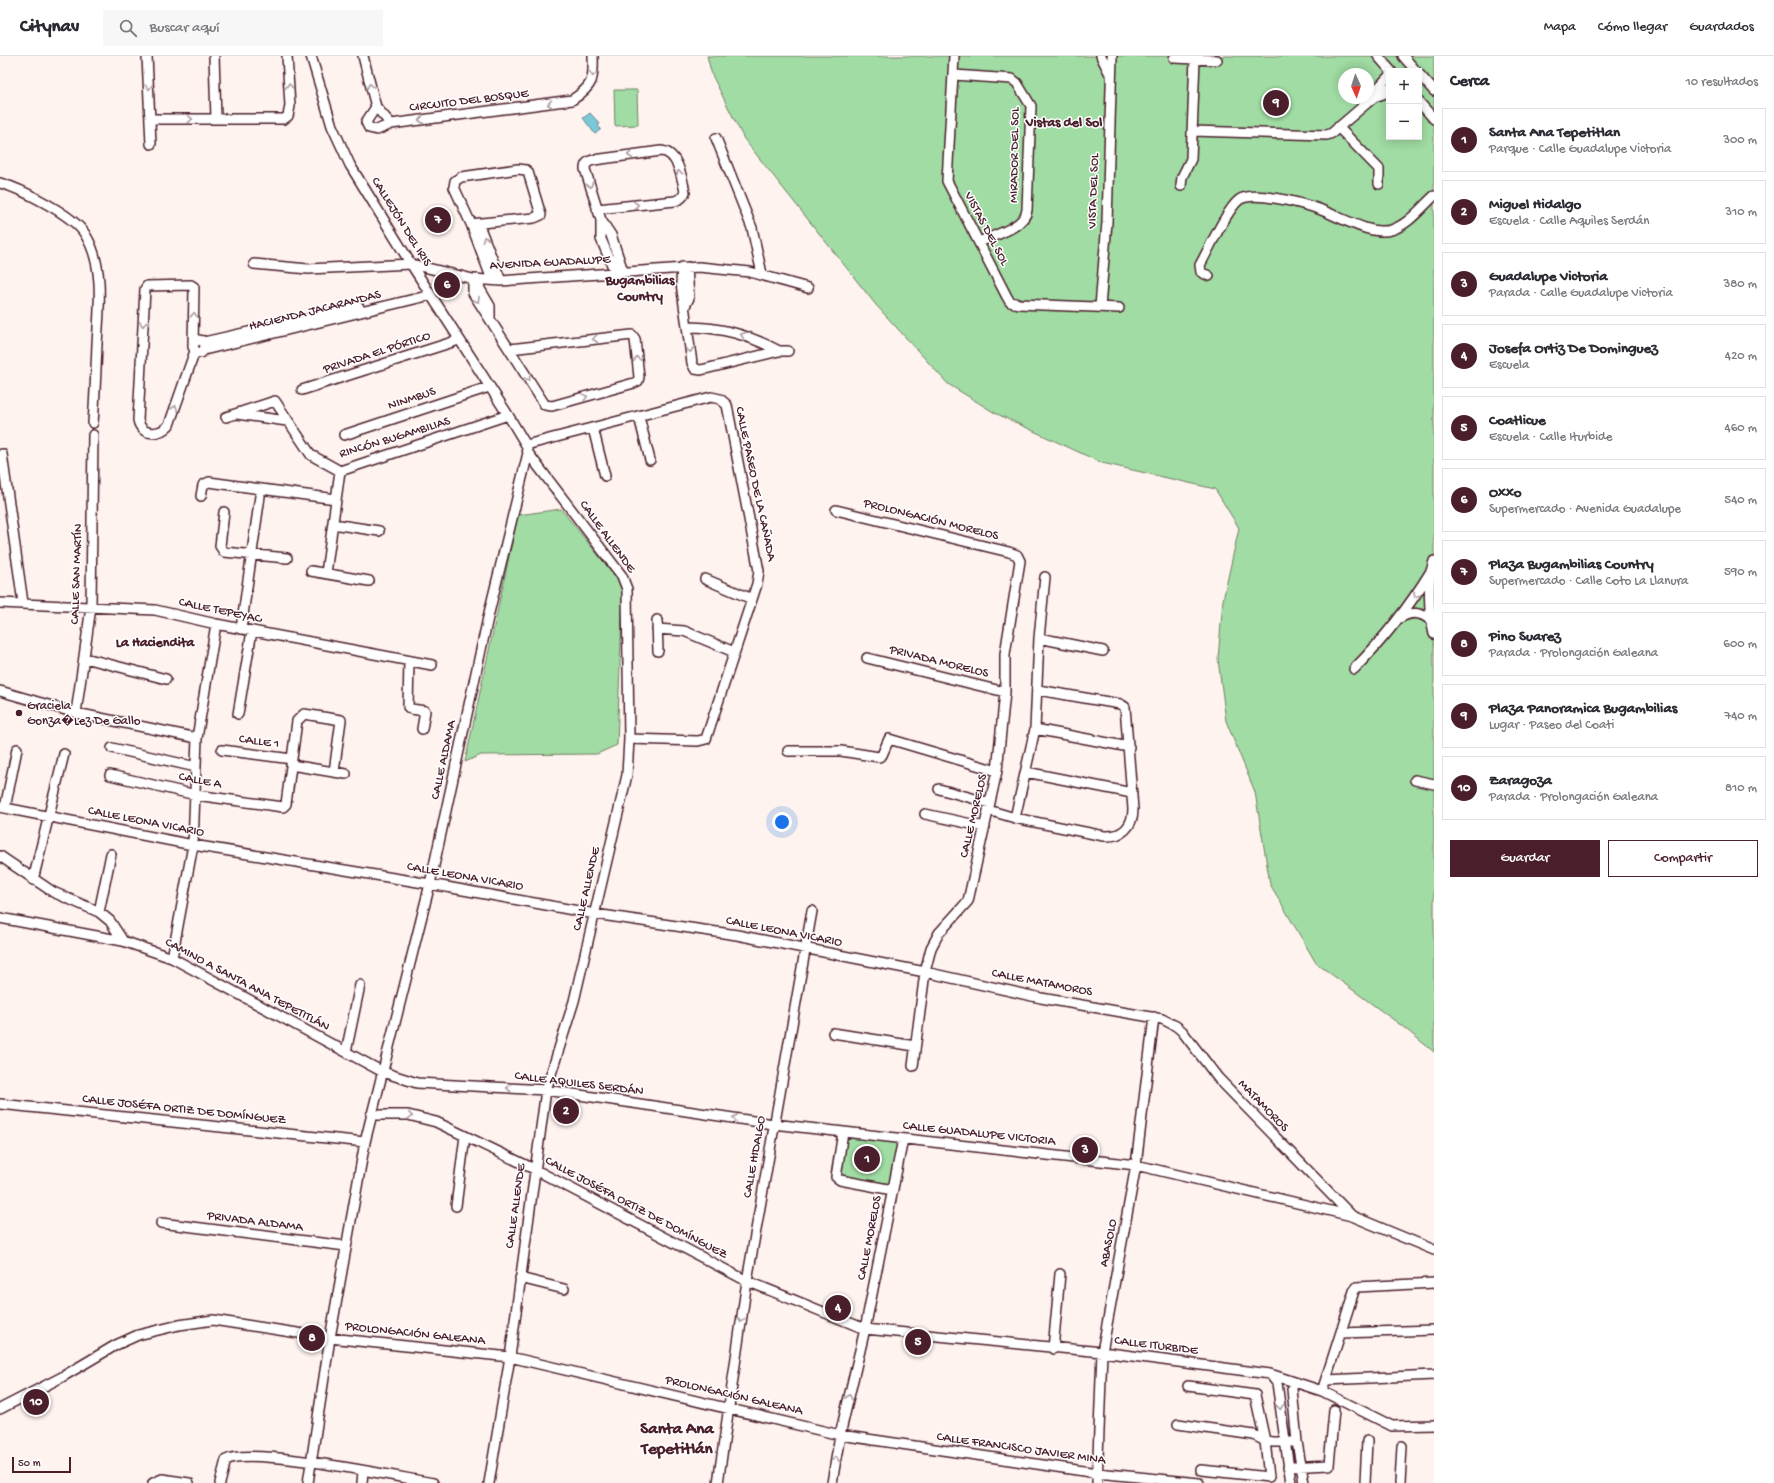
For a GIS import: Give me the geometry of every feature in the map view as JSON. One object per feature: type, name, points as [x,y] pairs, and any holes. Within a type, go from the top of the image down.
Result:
[{"type":"street","points":[[147,56],[151,144]]},
{"type":"street","points":[[214,56],[216,118]]},
{"type":"street","points":[[150,119],[216,118],[280,120],[288,116],[290,106],[287,56]]},
{"type":"street","name":"CALLEJÓN DEL IRIS","points":[[311,56],[332,126],[350,165],[459,340],[508,415],[527,449]]},
{"type":"street","points":[[363,56],[376,107],[391,124]]},
{"type":"street","name":"CIRCUITO DEL BOSQUE","points":[[376,107],[366,122],[369,128],[377,130],[391,124],[572,100],[586,91],[591,82],[594,74],[593,56]]},
{"type":"street","name":"VISTAS DEL SOL","points":[[954,56],[947,181],[1010,302],[1119,308]]},
{"type":"street","name":"VISTA DEL SOL","points":[[1101,56],[1111,75]]},
{"type":"street","name":"VISTA DEL SOL","points":[[1100,307],[1107,222],[1112,56]]},
{"type":"street","points":[[1378,56],[1388,68]]},
{"type":"street","points":[[1403,56],[1413,68]]},
{"type":"street","points":[[1174,58],[1216,60]]},
{"type":"street","points":[[1181,186],[1182,177],[1191,159],[1195,59]]},
{"type":"street","name":"MIRADOR DEL SOL","points":[[954,74],[1012,79],[1030,104],[1027,210],[1025,218],[1018,224],[979,242]]},
{"type":"street","points":[[1422,77],[1434,91]]},
{"type":"street","points":[[1374,97],[1377,89],[1386,79]]},
{"type":"street","points":[[1374,97],[1386,92]]},
{"type":"street","points":[[1192,131],[1317,136],[1332,133],[1366,104]]},
{"type":"street","points":[[1421,104],[1434,119]]},
{"type":"street","points":[[1338,127],[1379,170],[1379,184]]},
{"type":"street","points":[[716,138],[752,228],[762,274]]},
{"type":"street","points":[[598,209],[679,200],[684,196],[685,192],[674,158],[669,152],[661,151],[587,162],[584,169],[601,220],[611,235],[619,272]]},
{"type":"street","points":[[475,224],[534,218],[541,215],[530,175],[526,170],[518,169],[461,178],[455,181],[454,187],[475,224],[497,281]]},
{"type":"street","points":[[0,183],[29,195],[76,222],[86,234],[92,247],[100,287],[93,423]]},
{"type":"street","points":[[1209,276],[1202,272],[1200,265],[1231,209],[1239,199],[1244,197],[1256,196],[1315,208],[1372,230],[1384,231],[1404,224],[1434,196]]},
{"type":"street","name":"AVENIDA GUADALUPE","points":[[254,264],[308,269],[411,264],[476,279],[497,281],[684,267],[722,268],[762,274],[808,288]]},
{"type":"street","points":[[684,267],[681,283],[685,306],[687,328],[692,364],[697,370],[784,351],[732,331],[709,327],[687,328]]},
{"type":"street","points":[[476,279],[490,306],[490,318],[543,404],[547,406],[634,383],[638,381],[639,377],[635,339],[632,336],[510,349]]},
{"type":"street","points":[[192,284],[194,287],[194,348],[169,425],[162,431],[156,433],[145,431],[138,424],[138,420],[144,289],[147,286],[192,284]]},
{"type":"street","name":"HACIENDA JACARANDAS","points":[[194,348],[198,340],[204,346],[430,293]]},
{"type":"street","name":"PRIVADA EL PÓRTICO","points":[[302,390],[459,340]]},
{"type":"street","name":"NINMBUS","points":[[344,435],[489,387]]},
{"type":"street","name":"CALLE PASEO DE LA CAÑADA","points":[[527,449],[593,428],[711,397],[720,399],[727,405],[759,571],[752,599],[706,739],[698,741],[629,739]]},
{"type":"street","name":"RINCÓN BUGAMBILIAS","points":[[226,417],[275,401],[311,455],[340,471],[508,415]]},
{"type":"street","points":[[237,414],[287,421]]},
{"type":"street","points":[[639,417],[650,460]]},
{"type":"street","points":[[593,428],[605,476]]},
{"type":"street","name":"CALLE SAN MARTÍN","points":[[76,713],[85,658],[91,607],[92,435]]},
{"type":"street","name":"CALLE ALLENDE","points":[[489,1483],[510,1358],[534,1170],[546,1090],[574,1001],[595,914],[627,775],[629,739],[627,589],[625,583],[527,449]]},
{"type":"street","name":"CALLE ALDAMA","points":[[308,1483],[330,1338],[365,1142],[430,884],[527,449]]},
{"type":"street","points":[[2,454],[23,603]]},
{"type":"street","points":[[326,573],[340,471]]},
{"type":"street","points":[[201,496],[203,485],[209,482],[336,499]]},
{"type":"street","points":[[241,629],[260,496]]},
{"type":"street","name":"PROLONGACIÓN MORELOS","points":[[836,510],[1009,552],[1019,557]]},
{"type":"street","points":[[224,512],[220,546],[222,551],[287,558]]},
{"type":"street","points":[[333,524],[379,531]]},
{"type":"street","name":"CALLE MORELOS","points":[[913,1066],[925,972],[931,948],[936,936],[968,901],[997,771],[1005,692],[1005,654],[1020,565],[1019,557]]},
{"type":"street","points":[[1434,561],[1431,571],[1430,621],[1434,634]]},
{"type":"street","points":[[311,570],[369,580]]},
{"type":"street","points":[[1354,669],[1400,618],[1431,571]]},
{"type":"street","points":[[1015,818],[1035,729],[1038,690],[1039,638],[1045,577]]},
{"type":"street","points":[[705,579],[752,599]]},
{"type":"street","name":"CALLE TEPEYAC","points":[[0,603],[155,610],[241,629],[432,665]]},
{"type":"street","points":[[1400,618],[1408,614],[1416,613],[1424,616],[1430,621]]},
{"type":"street","points":[[172,958],[193,845],[197,738],[216,624]]},
{"type":"street","points":[[658,651],[657,625],[684,632],[734,652]]},
{"type":"street","points":[[238,714],[252,631]]},
{"type":"street","points":[[1039,638],[1103,651]]},
{"type":"street","points":[[85,658],[166,679]]},
{"type":"street","name":"PRIVADA MORELOS","points":[[867,658],[1005,692]]},
{"type":"street","points":[[410,661],[408,707],[411,709],[425,711],[422,729]]},
{"type":"street","points":[[939,789],[1015,818],[1113,837],[1127,829],[1133,818],[1126,712],[1123,705],[1038,690]]},
{"type":"street","points":[[0,691],[76,713],[197,738]]},
{"type":"street","points":[[292,762],[298,721],[301,715],[307,714],[341,720],[334,772]]},
{"type":"street","points":[[1035,729],[1129,747]]},
{"type":"street","points":[[788,751],[841,751],[879,757],[882,755],[889,739],[997,771]]},
{"type":"street","points":[[112,748],[196,767]]},
{"type":"street","points":[[3,808],[17,749]]},
{"type":"street","name":"CALLE 1","points":[[222,750],[292,762],[346,774]]},
{"type":"street","points":[[33,880],[50,816],[64,754]]},
{"type":"street","name":"CALLE A","points":[[110,775],[196,795],[281,808],[285,806],[292,762]]},
{"type":"street","points":[[1026,772],[1132,792]]},
{"type":"street","points":[[1415,780],[1434,784]]},
{"type":"street","name":"CALLE LEONA VICARIO","points":[[3,808],[193,845],[430,884],[595,914],[737,935],[925,972]]},
{"type":"street","points":[[925,814],[984,827]]},
{"type":"street","points":[[99,912],[111,854]]},
{"type":"street","points":[[0,856],[33,880],[53,892],[99,912],[110,921],[123,942]]},
{"type":"street","name":"CALLE HIDALGO","points":[[718,1483],[747,1281],[773,1124],[812,911]]},
{"type":"street","name":"CAMINO A SANTA ANA TEPETITLÁN","points":[[0,918],[123,942],[172,958],[383,1072]]},
{"type":"street","name":"CALLE MATAMOROS","points":[[925,972],[1041,998],[1154,1017]]},
{"type":"street","points":[[346,1052],[360,985]]},
{"type":"street","name":"ABASOLO","points":[[1097,1478],[1102,1352],[1136,1165],[1154,1017]]},
{"type":"street","name":"MATAMOROS","points":[[1154,1017],[1169,1022],[1182,1031],[1218,1078],[1352,1216]]},
{"type":"street","points":[[833,1033],[915,1046]]},
{"type":"street","name":"CALLE AQUILES SERDÁN","points":[[383,1072],[417,1083],[546,1090],[773,1124]]},
{"type":"street","name":"CALLE JOSÉFA ORTIZ DE DOMÍNGUEZ","points":[[0,1104],[365,1142]]},
{"type":"street","name":"CALLE JOSÉFA ORTIZ DE DOMÍNGUEZ","points":[[371,1115],[408,1115],[436,1122],[534,1170],[747,1281],[865,1330]]},
{"type":"street","name":"CALLE GUADALUPE VICTORIA","points":[[773,1124],[1136,1165],[1352,1216]]},
{"type":"street","points":[[843,1132],[836,1177],[840,1180],[892,1190]]},
{"type":"street","points":[[456,1206],[465,1136]]},
{"type":"street","name":"CALLE MORELOS","points":[[832,1483],[840,1435],[865,1330],[903,1139]]},
{"type":"street","points":[[1352,1216],[1434,1250]]},
{"type":"street","name":"PRIVADA ALDAMA","points":[[161,1224],[346,1246]]},
{"type":"street","points":[[1053,1349],[1060,1274]]},
{"type":"street","points":[[520,1278],[564,1289]]},
{"type":"street","points":[[1322,1391],[1354,1291],[1357,1287],[1434,1283]]},
{"type":"street","name":"PROLONGACIÓN GALEANA","points":[[0,1409],[62,1377],[116,1345],[138,1335],[179,1325],[213,1320],[330,1338],[510,1358],[840,1435]]},
{"type":"street","name":"CALLE ITURBIDE","points":[[865,1330],[1053,1349],[1102,1352],[1270,1374],[1322,1391],[1392,1426],[1434,1425]]},
{"type":"street","points":[[1341,1333],[1434,1330]]},
{"type":"street","points":[[1270,1374],[1278,1383],[1284,1442],[1291,1483]]},
{"type":"street","points":[[1326,1380],[1434,1375]]},
{"type":"street","points":[[1188,1386],[1255,1395],[1265,1441],[1269,1477],[1201,1470]]},
{"type":"street","points":[[1292,1389],[1297,1442],[1304,1483]]},
{"type":"street","points":[[1288,1467],[1329,1465],[1334,1410]]},
{"type":"street","points":[[1178,1424],[1254,1435],[1265,1441],[1297,1442]]},
{"type":"street","name":"CALLE FRANCISCO JAVIER MINA","points":[[840,1435],[1097,1478],[1199,1483]]},
{"type":"street","points":[[1365,1483],[1367,1441]]},
{"type":"street","points":[[1400,1483],[1402,1446]]},
{"type":"street","points":[[220,1483],[224,1463],[228,1459],[260,1457],[311,1462],[433,1483]]},
{"type":"street","points":[[362,1483],[363,1472]]},
{"type":"street","points":[[153,1482],[162,1479],[189,1483]]},
{"type":"green space","points":[[707,56],[1434,56],[1434,1052],[1402,1026],[1316,963],[1270,884],[1255,792],[1226,721],[1218,659],[1223,600],[1239,528],[1215,489],[1102,463],[995,413],[948,384],[876,305],[744,139],[712,75]]},
{"type":"green space","points":[[614,90],[637,90],[638,125],[615,126]]},
{"type":"green space","points":[[561,509],[623,586],[617,745],[597,754],[481,755],[465,762],[518,515]]},
{"type":"green space","points":[[844,1135],[897,1142],[890,1185],[837,1176]]},
{"type":"water","points":[[590,113],[600,124],[598,126],[601,129],[595,134],[583,118]]},
{"type":"place","name":"Plaza Panoramica Bugambilias","points":[[1276,103]]},
{"type":"place","name":"Plaza Bugambilias Country","points":[[438,220]]},
{"type":"place","name":"Oxxo","points":[[447,285]]},
{"type":"place","name":"Graciela Gonza�Lez De Gallo","points":[[19,713]]},
{"type":"place","name":"Miguel Hidalgo","points":[[566,1111]]},
{"type":"place","name":"Guadalupe Victoria","points":[[1085,1150]]},
{"type":"place","name":"Santa Ana Tepetitlan","points":[[867,1159]]},
{"type":"place","name":"Josefa Ortiz De Dominguez","points":[[838,1308]]},
{"type":"place","name":"Pino Suarez","points":[[312,1338]]},
{"type":"place","name":"Coatlicue","points":[[918,1342]]},
{"type":"place","name":"Zaragoza","points":[[36,1402]]},
{"type":"district","name":"Vistas del Sol","points":[[1064,123]]},
{"type":"district","name":"Bugambilias Country","points":[[640,290]]},
{"type":"district","name":"La Haciendita","points":[[155,643]]},
{"type":"district","name":"Santa Ana Tepetitlán","points":[[677,1440]]}]
